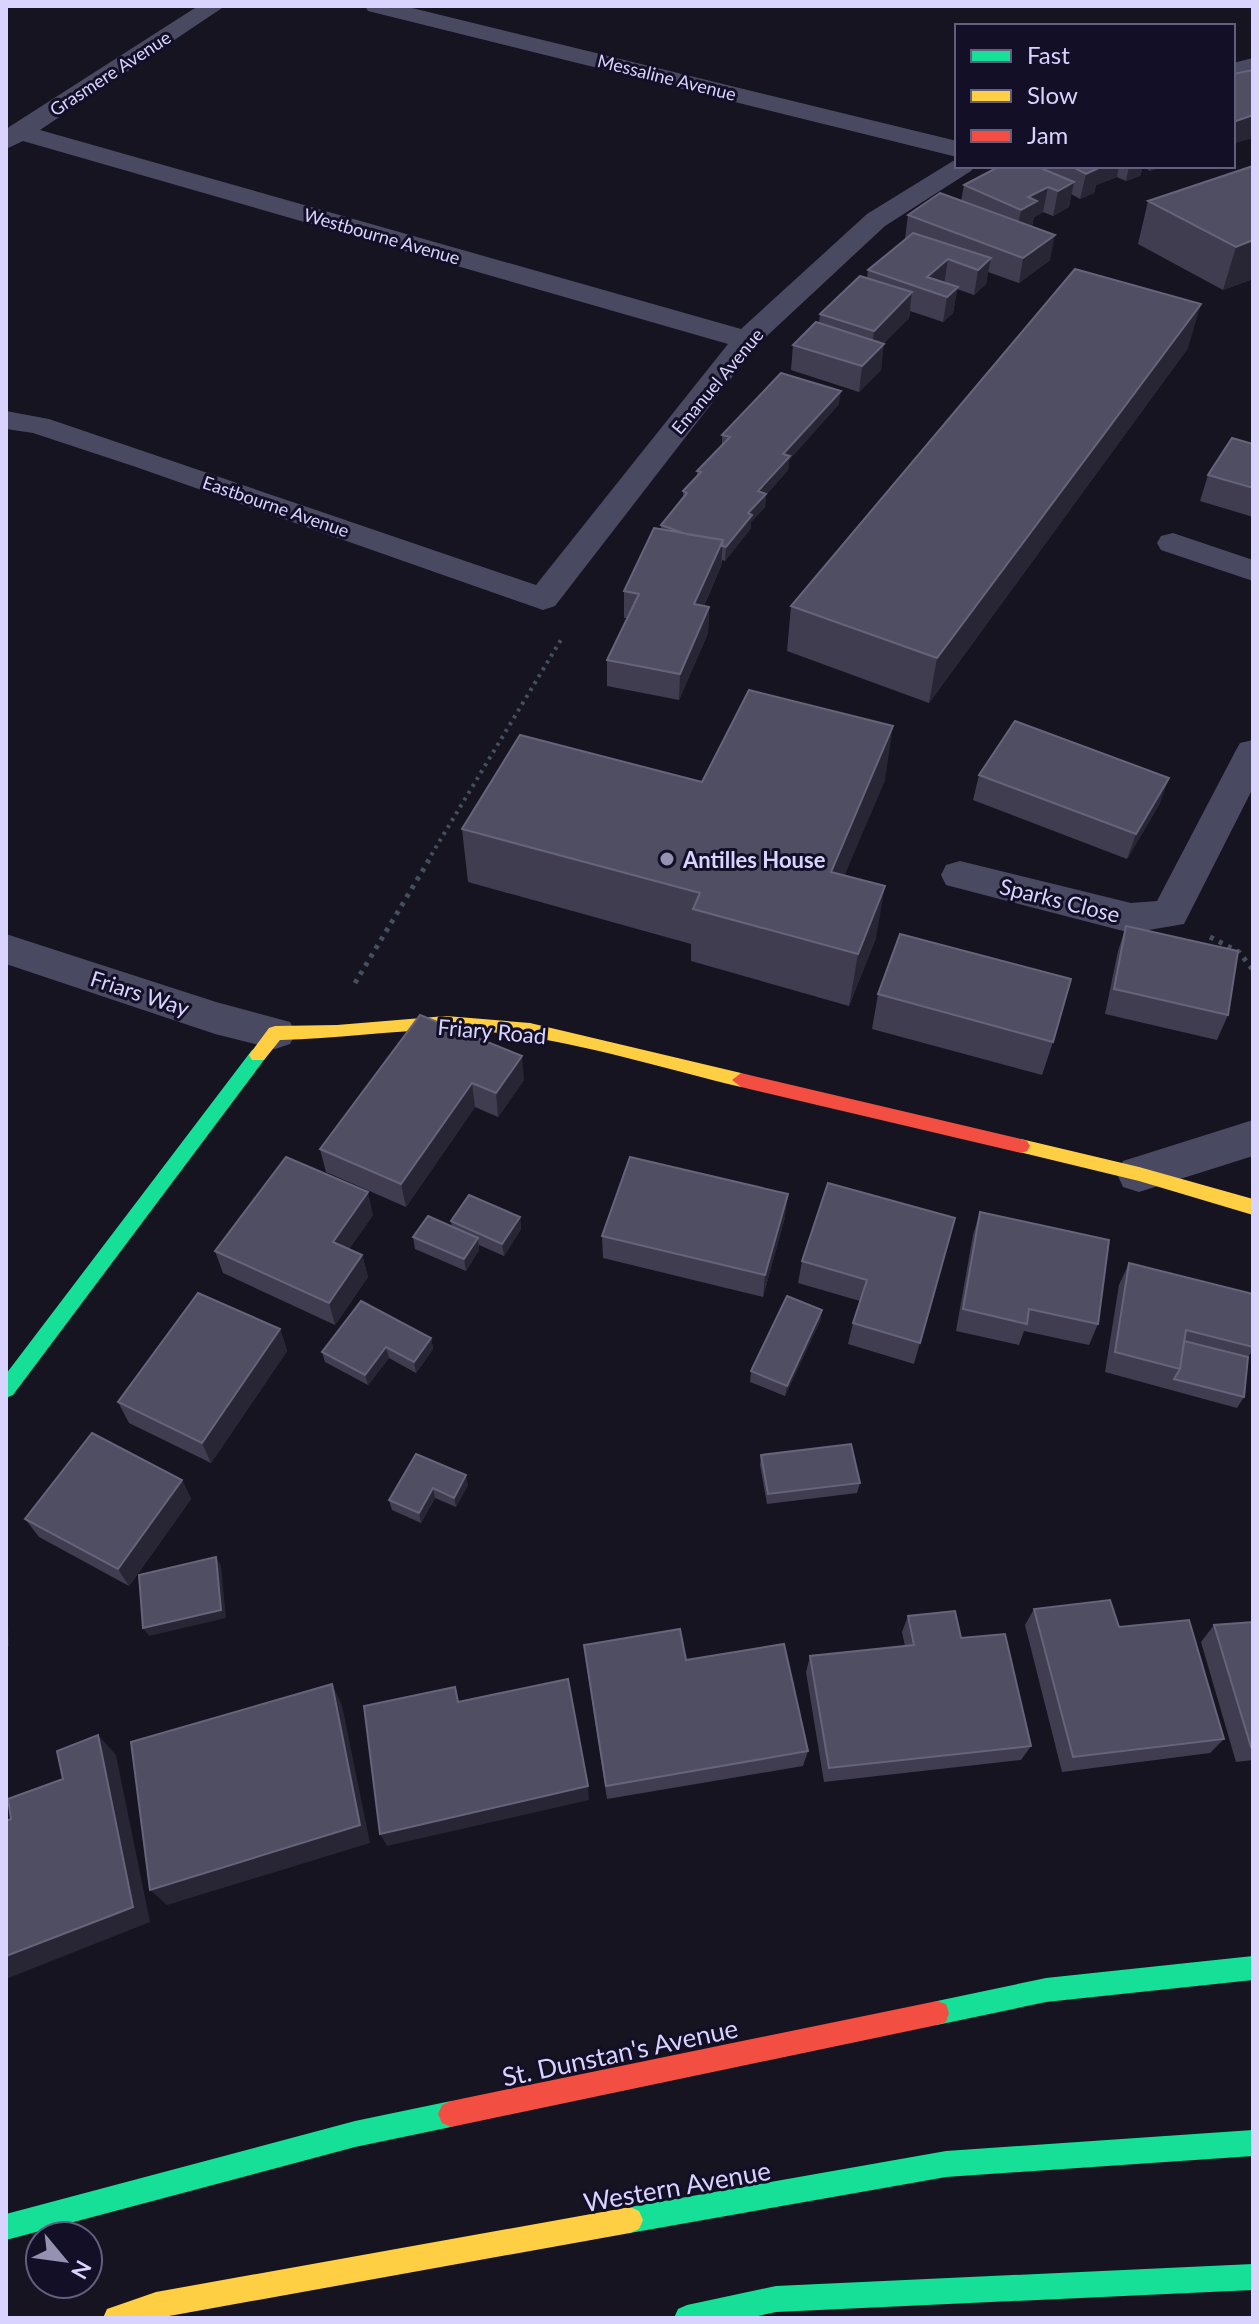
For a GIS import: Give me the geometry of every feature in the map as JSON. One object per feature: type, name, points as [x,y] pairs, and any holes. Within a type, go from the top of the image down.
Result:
[{"type":"main road","name":"Friary Road","points":[[275,1033],[337,1032],[446,1023],[530,1030],[1139,1174],[1253,1207]]},
{"type":"main road","points":[[6,1389],[275,1033]]},
{"type":"main road","name":"St. Dunstan's Avenue","points":[[6,2227],[355,2134],[785,2044],[1046,1990],[1253,1968]]},
{"type":"main road","name":"Western Avenue","points":[[116,2318],[156,2305],[946,2164],[1253,2143]]},
{"type":"main road","points":[[687,2318],[776,2299],[1253,2277]]},
{"type":"street","name":"Grasmere Avenue","points":[[12,137],[214,6]]},
{"type":"street","name":"Messaline Avenue","points":[[376,6],[955,149]]},
{"type":"street","name":"Westbourne Avenue","points":[[12,137],[746,340]]},
{"type":"street","name":"Emanuel Avenue","points":[[543,599],[746,340],[876,220],[958,168]]},
{"type":"street","name":"Eastbourne Avenue","points":[[6,420],[38,425],[147,460],[543,599]]},
{"type":"street","points":[[1173,543],[1253,571]]},
{"type":"street","name":"Sparks Close","points":[[960,875],[1131,918],[1170,914],[1253,752]]},
{"type":"street","name":"Friars Way","points":[[6,949],[215,1018],[275,1033]]},
{"type":"street","points":[[1139,1174],[1253,1138]]},
{"type":"path","points":[[337,1032],[343,1001],[571,624],[543,599]]},
{"type":"building","points":[[1253,70],[1253,115],[1235,121],[1235,74]]},
{"type":"building","points":[[1253,166],[1253,240],[1236,247],[1148,201]]},
{"type":"building","points":[[996,168],[1041,168],[1074,182],[1058,191],[1048,187],[1028,197],[1037,201],[1021,210],[964,185]]},
{"type":"building","points":[[1075,168],[1099,168],[1086,174]]},
{"type":"building","points":[[940,193],[1055,235],[1023,258],[908,215]]},
{"type":"building","points":[[913,233],[991,258],[978,270],[948,259],[927,277],[958,287],[947,297],[868,270]]},
{"type":"building","points":[[1075,269],[1201,304],[937,658],[791,606]]},
{"type":"building","points":[[860,276],[912,292],[874,331],[820,314]]},
{"type":"building","points":[[816,322],[884,344],[862,366],[793,345]]},
{"type":"building","points":[[781,373],[841,391],[783,454],[790,456],[758,491],[766,494],[748,513],[752,515],[726,547],[722,546],[723,540],[686,534],[661,525],[687,493],[683,491],[701,472],[697,471],[730,437],[722,435]]},
{"type":"building","points":[[1232,438],[1253,444],[1253,488],[1208,475]]},
{"type":"building","points":[[654,528],[723,540],[694,604],[709,607],[680,674],[607,660],[639,594],[624,591]]},
{"type":"building","points":[[749,690],[893,726],[831,872],[885,886],[858,954],[693,909],[700,893],[462,829],[520,735],[702,782]]},
{"type":"building","points":[[1015,721],[1169,778],[1136,834],[979,775]]},
{"type":"building","points":[[1126,926],[1238,951],[1228,1015],[1114,989]]},
{"type":"building","points":[[900,934],[1071,979],[1053,1042],[878,994]]},
{"type":"building","points":[[420,1015],[522,1056],[496,1093],[472,1083],[401,1184],[320,1149]]},
{"type":"building","points":[[286,1157],[368,1192],[333,1242],[362,1255],[329,1303],[215,1251]]},
{"type":"building","points":[[630,1157],[788,1194],[765,1275],[602,1236]]},
{"type":"building","points":[[828,1183],[955,1218],[920,1343],[853,1323],[867,1280],[802,1261]]},
{"type":"building","points":[[469,1195],[520,1217],[502,1244],[451,1221]]},
{"type":"building","points":[[980,1212],[1109,1240],[1098,1324],[1029,1309],[1027,1324],[963,1309]]},
{"type":"building","points":[[428,1216],[478,1238],[464,1259],[413,1237]]},
{"type":"building","points":[[1129,1263],[1253,1294],[1253,1347],[1186,1330],[1180,1369],[1115,1352]]},
{"type":"building","points":[[198,1293],[280,1329],[202,1443],[118,1402]]},
{"type":"building","points":[[787,1296],[822,1310],[787,1386],[751,1371]]},
{"type":"building","points":[[361,1301],[431,1338],[414,1362],[386,1347],[365,1375],[322,1352]]},
{"type":"building","points":[[1184,1341],[1248,1357],[1244,1397],[1174,1379],[1180,1369]]},
{"type":"building","points":[[92,1433],[182,1480],[118,1569],[25,1519]]},
{"type":"building","points":[[851,1444],[860,1483],[768,1494],[761,1455]]},
{"type":"building","points":[[416,1454],[466,1475],[454,1498],[433,1488],[419,1513],[389,1500]]},
{"type":"building","points":[[216,1557],[221,1610],[143,1628],[139,1575]]},
{"type":"building","points":[[1110,1600],[1119,1627],[1189,1620],[1224,1739],[1073,1757],[1034,1609]]},
{"type":"building","points":[[955,1611],[961,1638],[1005,1634],[1031,1746],[829,1768],[810,1656],[914,1645],[908,1616]]},
{"type":"building","points":[[1253,1622],[1253,1747],[1251,1747],[1214,1625]]},
{"type":"building","points":[[680,1629],[686,1660],[784,1644],[808,1751],[606,1786],[584,1645]]},
{"type":"building","points":[[568,1679],[588,1786],[380,1834],[364,1706],[455,1687],[458,1702]]},
{"type":"building","points":[[332,1684],[360,1825],[150,1890],[131,1742]]},
{"type":"building","points":[[98,1735],[133,1907],[6,1956],[6,1821],[11,1819],[8,1799],[63,1779],[57,1751]]},
{"type":"traffic: fast","points":[[6,1389],[258,1055]]},
{"type":"traffic: fast","points":[[937,2013],[1046,1990],[1253,1968]]},
{"type":"traffic: fast","points":[[6,2227],[355,2134],[451,2114]]},
{"type":"traffic: fast","points":[[630,2220],[946,2164],[1253,2143]]},
{"type":"traffic: fast","points":[[687,2318],[776,2299],[1253,2277]]},
{"type":"traffic: slow","points":[[258,1055],[275,1033],[337,1032],[446,1023],[530,1030],[741,1080]]},
{"type":"traffic: slow","points":[[1021,1146],[1139,1174],[1253,1207]]},
{"type":"traffic: slow","points":[[116,2318],[156,2305],[630,2220]]},
{"type":"traffic: jam","points":[[741,1080],[1021,1146]]},
{"type":"traffic: jam","points":[[451,2114],[937,2013]]},
{"type":"place","name":"Antilles House","points":[[667,859]]}]
